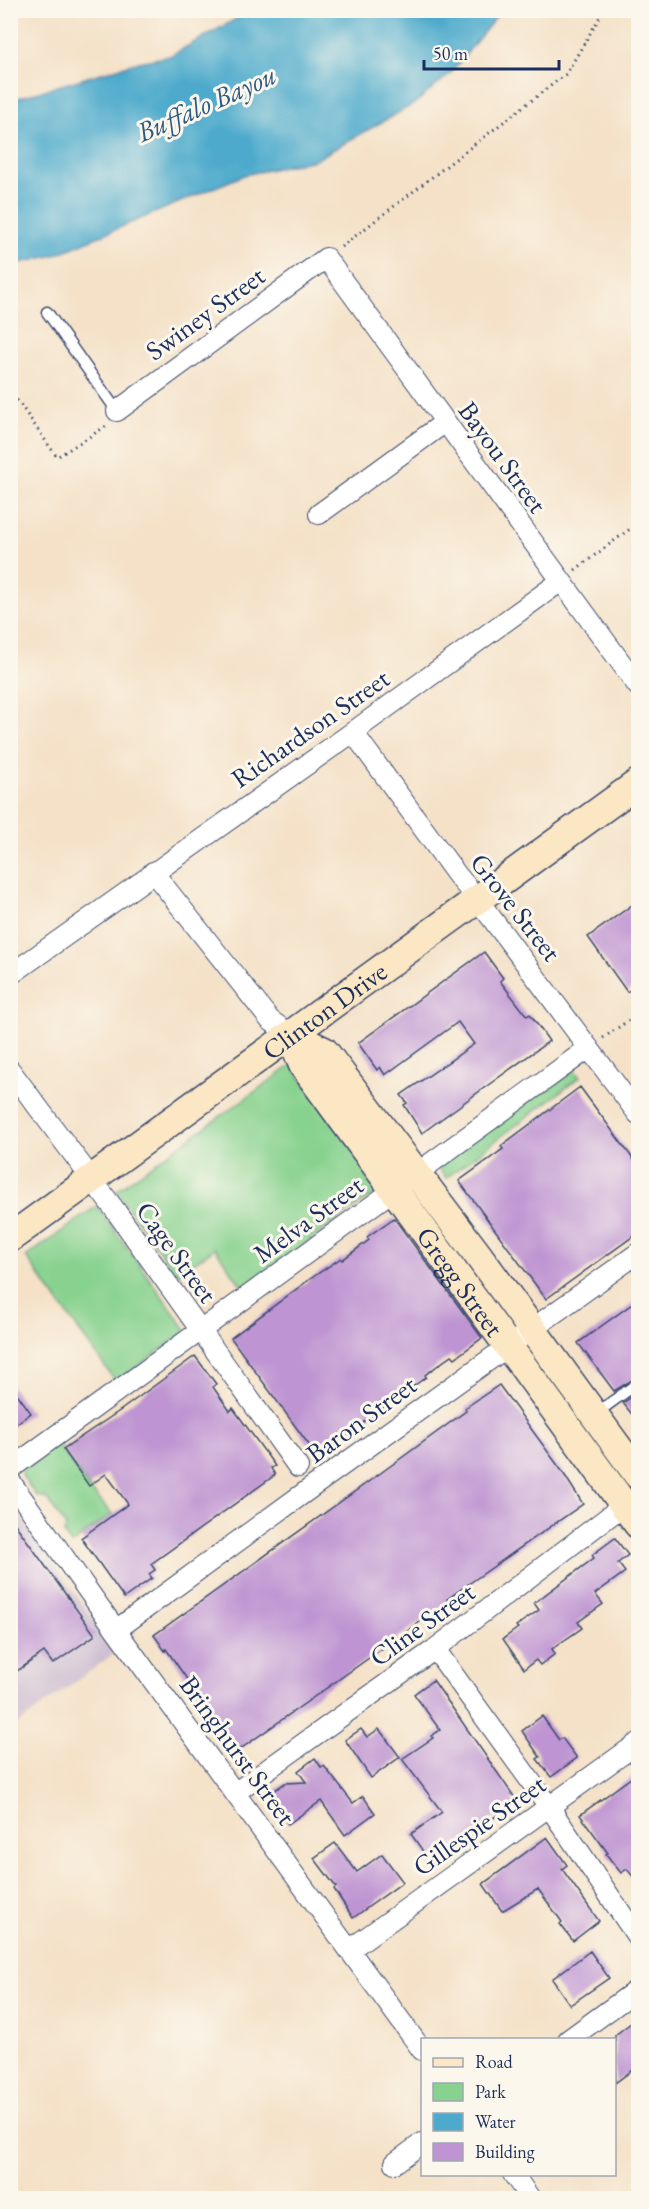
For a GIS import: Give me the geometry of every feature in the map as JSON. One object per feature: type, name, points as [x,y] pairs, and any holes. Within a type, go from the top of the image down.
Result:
[{"type":"street","name":"Swiney Street","points":[[117,411],[326,258]]},
{"type":"street","name":"Bayou Street","points":[[326,258],[444,423],[639,686]]},
{"type":"street","points":[[319,514],[444,423]]},
{"type":"street","name":"Richardson Street","points":[[10,975],[353,732],[561,581]]},
{"type":"street","name":"Grove Street","points":[[353,732],[457,875],[639,1114]]},
{"type":"street","name":"Clinton Drive","points":[[10,1238],[639,783]]},
{"type":"street","points":[[153,872],[270,1020],[291,1035]]},
{"type":"street","name":"Gregg Street","points":[[291,1035],[303,1065],[532,1331],[639,1475]]},
{"type":"street","name":"Melva Street","points":[[10,1469],[589,1048]]},
{"type":"street","name":"Cage Street","points":[[10,1070],[298,1467]]},
{"type":"street","name":"Gregg Street","points":[[406,1182],[508,1347],[634,1510]]},
{"type":"street","name":"Baron Street","points":[[116,1630],[639,1254]]},
{"type":"street","name":"Bringhurst Street","points":[[10,1481],[421,2047]]},
{"type":"street","name":"Cline Street","points":[[236,1792],[634,1510]]},
{"type":"street","points":[[435,1649],[550,1808],[639,1938]]},
{"type":"street","name":"Gillespie Street","points":[[350,1950],[639,1743]]},
{"type":"street","points":[[571,2038],[639,1989]]},
{"type":"street","points":[[395,2163],[421,2144]]},
{"type":"street","points":[[514,2176],[530,2199]]},
{"type":"lane","points":[[47,312],[117,411]]},
{"type":"lane","points":[[594,1415],[639,1383]]},
{"type":"path","points":[[326,258],[566,74],[604,10]]},
{"type":"path","points":[[10,390],[57,458],[110,423],[117,411]]},
{"type":"path","points":[[561,581],[639,523]]},
{"type":"path","points":[[589,1048],[639,1014]]},
{"type":"shaded area","points":[[10,1502],[116,1652],[11,1729],[10,1729]]},
{"type":"green space","points":[[292,1065],[381,1189],[243,1288],[215,1248],[177,1275],[116,1191]]},
{"type":"green space","points":[[571,1066],[580,1077],[446,1178],[438,1167]]},
{"type":"green space","points":[[97,1206],[187,1331],[116,1382],[26,1257]]},
{"type":"green space","points":[[57,1443],[90,1489],[112,1514],[71,1544],[64,1534],[66,1527],[47,1499],[36,1496],[22,1475],[22,1469]]},
{"type":"water","name":"Buffalo Bayou","points":[[250,11],[501,11],[450,74],[414,104],[315,160],[244,175],[55,255],[11,265],[11,100],[138,62],[170,56]]},
{"type":"building","points":[[639,900],[639,983],[627,992],[588,937]]},
{"type":"building","points":[[484,952],[503,978],[500,981],[527,1016],[530,1014],[549,1041],[422,1133],[404,1105],[407,1103],[401,1095],[474,1044],[458,1022],[385,1075],[380,1067],[377,1070],[358,1043]]},
{"type":"building","points":[[580,1087],[639,1167],[639,1232],[546,1299],[459,1181],[503,1149],[501,1146]]},
{"type":"building","points":[[394,1218],[482,1338],[455,1358],[452,1355],[425,1375],[426,1377],[317,1456],[231,1338],[310,1279],[341,1258],[342,1260],[369,1240],[367,1237]]},
{"type":"building","points":[[639,1299],[639,1376],[614,1391],[578,1343]]},
{"type":"building","points":[[195,1356],[216,1384],[213,1387],[230,1411],[233,1408],[275,1466],[271,1468],[275,1475],[151,1564],[155,1570],[149,1574],[152,1578],[124,1598],[81,1538],[128,1504],[106,1474],[89,1486],[63,1449]]},
{"type":"building","points":[[10,1384],[31,1413],[10,1428]]},
{"type":"building","points":[[499,1385],[562,1471],[583,1504],[447,1599],[449,1601],[239,1750],[154,1635],[389,1467],[466,1411],[465,1408]]},
{"type":"building","points":[[639,1392],[639,1423],[623,1403]]},
{"type":"building","points":[[10,1517],[95,1635],[53,1664],[44,1652],[10,1676]]},
{"type":"building","points":[[615,1538],[628,1555],[618,1563],[625,1572],[595,1594],[603,1604],[578,1622],[582,1628],[552,1649],[555,1654],[540,1665],[536,1660],[524,1669],[503,1639],[518,1628],[516,1626],[539,1610],[534,1603],[594,1558],[592,1555]]},
{"type":"building","points":[[433,1680],[515,1798],[511,1801],[513,1805],[484,1824],[486,1827],[468,1841],[466,1838],[431,1863],[411,1834],[442,1812],[402,1759],[433,1738],[431,1736],[440,1730],[414,1694]]},
{"type":"building","points":[[542,1716],[559,1740],[562,1738],[577,1758],[551,1777],[537,1759],[540,1757],[522,1731]]},
{"type":"building","points":[[361,1729],[367,1737],[379,1729],[400,1757],[371,1778],[345,1740]]},
{"type":"building","points":[[315,1758],[353,1803],[363,1796],[375,1813],[345,1835],[321,1801],[288,1824],[268,1795],[285,1783],[306,1782],[298,1771]]},
{"type":"building","points":[[639,1772],[639,1884],[627,1869],[621,1873],[580,1815]]},
{"type":"building","points":[[547,1837],[567,1865],[562,1869],[599,1921],[573,1941],[538,1889],[502,1911],[483,1884]]},
{"type":"building","points":[[335,1843],[357,1872],[382,1854],[403,1882],[353,1918],[334,1889],[336,1887],[314,1858]]},
{"type":"building","points":[[590,1951],[609,1978],[570,2005],[552,1979]]},
{"type":"building","points":[[639,2017],[639,2065],[616,2082],[616,2038],[615,2035]]}]
